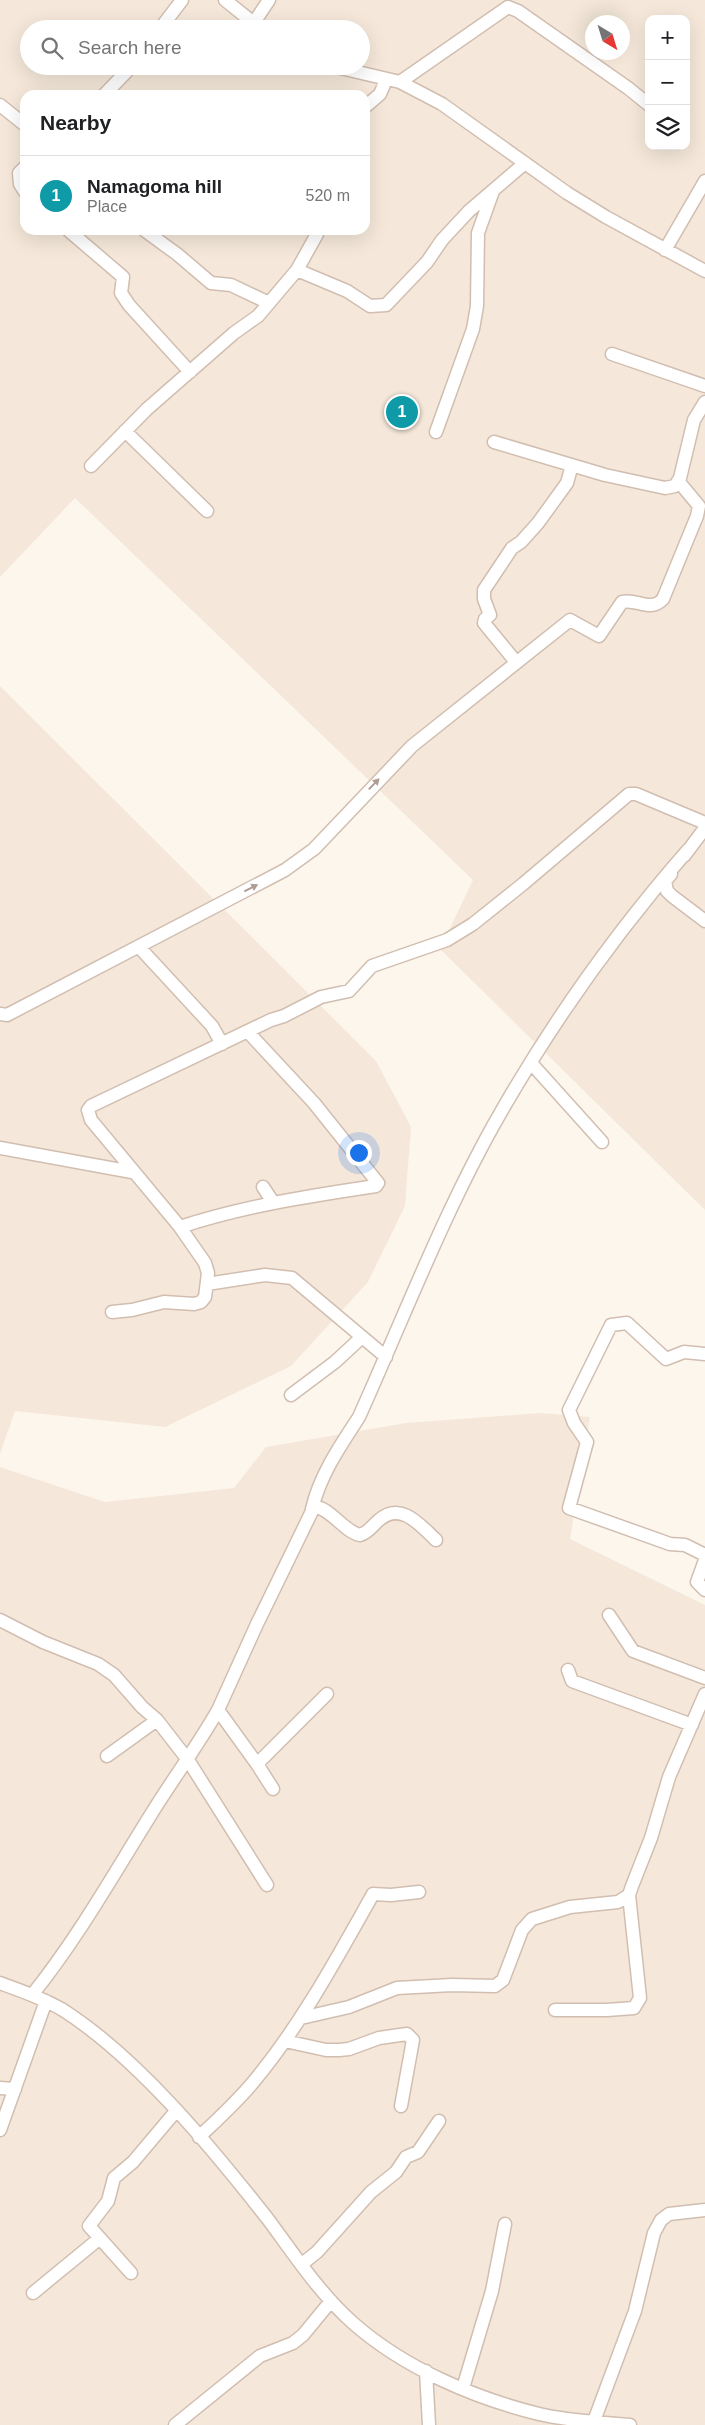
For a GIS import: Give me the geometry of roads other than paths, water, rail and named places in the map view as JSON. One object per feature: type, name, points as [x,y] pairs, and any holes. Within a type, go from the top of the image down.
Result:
[{"type":"street","points":[[167,20],[182,0]]},
{"type":"street","points":[[225,0],[250,20]]},
{"type":"street","points":[[260,20],[269,0]]},
{"type":"street","points":[[400,82],[508,7],[518,11],[645,102]]},
{"type":"street","points":[[109,90],[123,75]]},
{"type":"street","points":[[367,75],[400,82],[442,104],[525,164],[606,217],[705,271]]},
{"type":"street","points":[[370,103],[380,94],[386,80]]},
{"type":"street","points":[[0,105],[20,121]]},
{"type":"street","points":[[297,270],[347,291],[370,306],[386,305],[427,262],[442,240],[469,211],[525,164]]},
{"type":"street","points":[[665,250],[705,181]]},
{"type":"street","points":[[436,432],[473,329],[477,306],[478,233],[493,191]]},
{"type":"street","points":[[76,235],[123,277],[121,293],[129,305],[190,372]]},
{"type":"street","points":[[151,235],[211,283],[231,285],[269,303]]},
{"type":"street","points":[[91,466],[126,431],[234,332],[258,316],[297,270],[316,235]]},
{"type":"street","points":[[612,354],[705,386]]},
{"type":"street","points":[[494,442],[605,475],[665,488],[675,486],[678,482],[694,420],[705,402]]},
{"type":"street","points":[[126,431],[207,511]]},
{"type":"street","points":[[516,662],[484,622],[490,615],[484,599],[484,590],[512,548],[521,542],[538,523],[567,483],[572,465]]},
{"type":"street","points":[[0,1014],[7,1015],[285,870],[314,849],[412,746],[570,620],[599,636],[622,602],[628,600],[650,606],[658,604],[663,599],[697,516],[699,506],[678,482]]},
{"type":"street","points":[[112,1312],[132,1310],[164,1302],[194,1304],[205,1298],[208,1273],[205,1263],[180,1227],[132,1172],[91,1120],[88,1110],[91,1106],[284,1016],[313,1000],[349,991],[372,966],[447,940],[472,924],[522,884],[629,794],[636,794],[705,823]]},
{"type":"street","points":[[705,828],[665,882],[665,886],[672,896],[705,921]]},
{"type":"street","points":[[32,1995],[60,1961],[88,1919],[155,1808],[188,1760],[218,1710],[312,1509],[317,1489],[337,1450],[359,1417],[460,1191],[500,1113],[585,980],[639,907],[688,850]]},
{"type":"street","points":[[139,947],[212,1026],[222,1044]]},
{"type":"street","points":[[180,1227],[222,1213],[273,1202],[376,1186],[378,1182],[314,1103],[248,1032]]},
{"type":"street","points":[[531,1063],[602,1142]]},
{"type":"street","points":[[0,1148],[132,1172]]},
{"type":"street","points":[[263,1186],[273,1202]]},
{"type":"street","points":[[207,1284],[265,1275],[292,1278],[386,1356]]},
{"type":"street","points":[[705,1354],[684,1352],[666,1359],[627,1323],[611,1325],[569,1410],[574,1423],[587,1442],[569,1508],[670,1544],[684,1545],[705,1555]]},
{"type":"street","points":[[291,1395],[335,1362],[362,1337]]},
{"type":"street","points":[[312,1509],[318,1506],[322,1508],[352,1532],[360,1535],[388,1515],[406,1514],[413,1518],[436,1540]]},
{"type":"street","points":[[705,1560],[697,1582],[705,1590]]},
{"type":"street","points":[[609,1615],[633,1651],[705,1678]]},
{"type":"street","points":[[0,1620],[43,1642],[98,1664],[114,1674],[142,1707],[157,1720],[188,1760],[266,1885]]},
{"type":"street","points":[[568,1670],[572,1682],[692,1725]]},
{"type":"street","points":[[258,1764],[327,1694]]},
{"type":"street","points":[[555,2010],[634,2008],[640,1998],[628,1895],[651,1838],[669,1777],[705,1694]]},
{"type":"street","points":[[218,1710],[258,1764],[272,1789]]},
{"type":"street","points":[[107,1756],[157,1720]]},
{"type":"street","points":[[199,2137],[254,2082],[285,2041],[301,2018],[373,1894],[391,1895],[419,1892]]},
{"type":"street","points":[[301,2018],[349,2007],[397,1988],[452,1985],[495,1986],[503,1980],[522,1930],[532,1919],[570,1907],[618,1902],[628,1895]]},
{"type":"street","points":[[0,1983],[46,2001],[62,2010],[98,2037],[159,2091],[256,2204],[331,2301],[374,2340],[426,2371],[462,2388],[541,2414],[630,2425]]},
{"type":"street","points":[[0,2130],[46,2001]]},
{"type":"street","points":[[285,2041],[326,2050],[339,2050],[350,2049],[379,2038],[407,2034],[413,2040],[401,2106]]},
{"type":"street","points":[[0,2088],[15,2089]]},
{"type":"street","points":[[131,2273],[89,2226],[108,2201],[114,2178],[148,2146],[176,2111]]},
{"type":"street","points":[[302,2264],[317,2252],[371,2192],[396,2172],[406,2157],[418,2152],[439,2121]]},
{"type":"street","points":[[594,2421],[634,2311],[654,2233],[661,2220],[668,2214],[705,2210]]},
{"type":"street","points":[[462,2388],[492,2291],[504,2224]]},
{"type":"street","points":[[33,2293],[100,2238]]},
{"type":"street","points":[[175,2425],[260,2356],[293,2343],[302,2336],[331,2301]]},
{"type":"street","points":[[426,2371],[428,2425]]},
{"type":"place","name":"Namagoma hill","points":[[402,412]]}]
